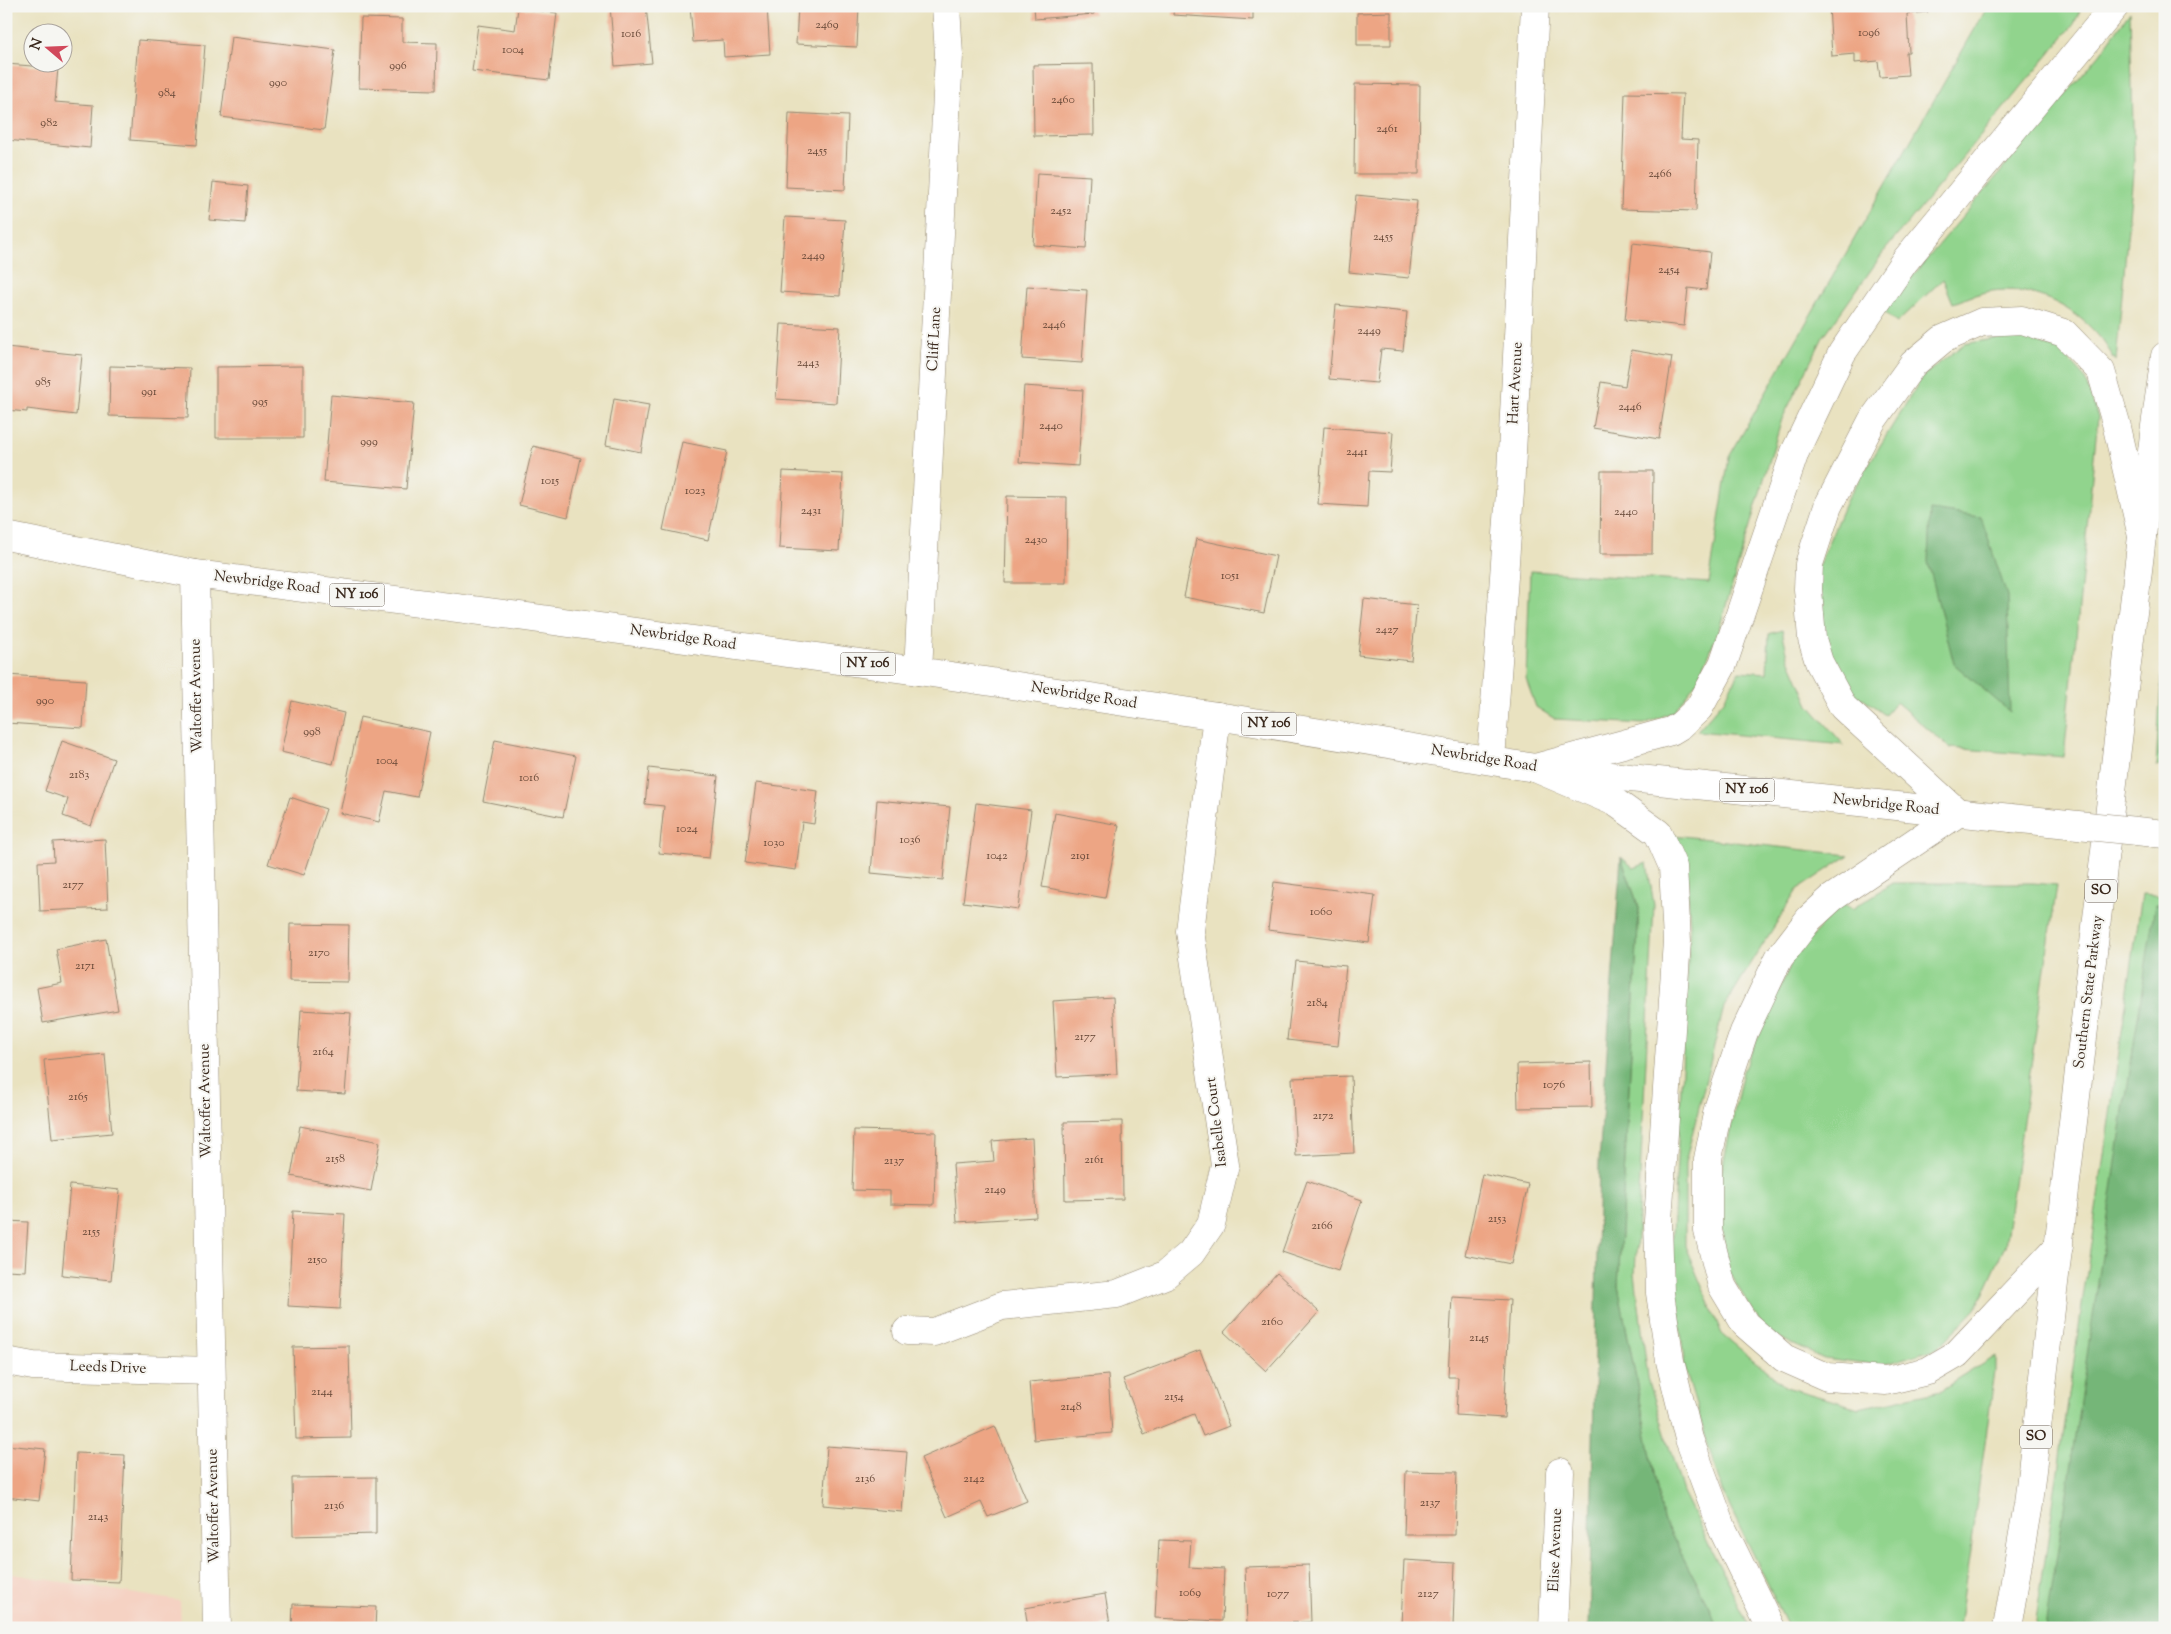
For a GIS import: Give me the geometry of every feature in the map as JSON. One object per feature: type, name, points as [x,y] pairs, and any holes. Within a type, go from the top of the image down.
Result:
[{"type":"main road","name":"Cliff Lane","points":[[918,671],[948,65],[946,6]]},
{"type":"main road","name":"Hart Avenue","points":[[1491,760],[1510,492],[1535,6]]},
{"type":"main road","points":[[1536,768],[1672,730],[1686,721],[1699,708],[1723,664],[1795,452],[1842,354],[1904,262],[2116,6]]},
{"type":"main road","points":[[2059,1246],[1957,1354],[1928,1370],[1886,1381],[1827,1377],[1784,1358],[1745,1324],[1722,1286],[1708,1231],[1708,1159],[1718,1109],[1744,1032],[1779,958],[1809,918],[1832,898],[1958,813],[1843,707],[1819,662],[1812,639],[1808,589],[1809,564],[1828,506],[1872,421],[1913,364],[1943,339],[1982,322],[2022,320],[2064,333],[2101,371],[2116,423],[2142,536]]},
{"type":"main road","name":"Southern State Parkway","points":[[2008,1628],[2028,1504],[2142,536],[2165,356]]},
{"type":"main road","name":"Newbridge Road","points":[[6,536],[195,574],[918,671],[1217,716],[1536,768],[2165,834]]},
{"type":"main road","name":"Waltoffer Avenue","points":[[195,574],[217,1628]]},
{"type":"main road","name":"Isabelle Court","points":[[907,1331],[934,1332],[1002,1306],[1117,1294],[1165,1275],[1190,1254],[1211,1224],[1225,1165],[1190,931],[1217,716]]},
{"type":"main road","points":[[1536,768],[1615,802],[1658,833],[1673,867],[1677,941],[1658,1220],[1660,1293],[1670,1361],[1689,1439],[1723,1530],[1771,1628]]},
{"type":"main road","name":"Leeds Drive","points":[[6,1362],[33,1366],[211,1371]]},
{"type":"main road","name":"Elise Avenue","points":[[1553,1628],[1560,1472]]},
{"type":"shaded area","points":[[6,1573],[180,1601],[181,1628],[6,1628]]},
{"type":"green space","points":[[1988,6],[2082,6],[2074,24],[1886,249],[1823,337],[1782,419],[1719,629],[1699,679],[1673,712],[1644,724],[1555,719],[1536,707],[1526,679],[1530,571],[1709,583],[1729,457]]},
{"type":"green space","points":[[2130,12],[2134,162],[2116,361],[2102,339],[2073,313],[2059,304],[2044,298],[2013,290],[1998,290],[1979,294],[1953,303],[1943,279],[1897,323],[1884,312],[2100,54]]},
{"type":"green space","points":[[2015,335],[2059,350],[2084,377],[2098,417],[2064,757],[1950,748],[1896,702],[1885,715],[1863,698],[1854,701],[1821,649],[1817,569],[1846,501],[1923,376],[1964,344]]},
{"type":"green space","points":[[1930,510],[1981,517],[2007,596],[2010,712],[1954,664],[1928,562]]},
{"type":"green space","points":[[2165,615],[2165,767],[2156,766]]},
{"type":"green space","points":[[1782,630],[1788,656],[1809,705],[1844,745],[1697,731],[1724,700],[1739,671],[1767,673],[1769,634]]},
{"type":"green space","points":[[2165,715],[2165,755],[2159,756]]},
{"type":"green space","points":[[1673,835],[1849,855],[1797,890],[1724,1007],[1685,1163],[1685,1246],[1722,1334],[1786,1387],[1859,1408],[1941,1390],[1995,1356],[1995,1371],[1959,1628],[1789,1628],[1722,1491],[1685,1369],[1672,1251],[1690,925],[1687,877]]},
{"type":"green space","points":[[1621,857],[1634,868],[1647,863],[1654,905],[1635,1274],[1648,1378],[1683,1492],[1750,1628],[1720,1628],[1663,1519],[1618,1286],[1639,908]]},
{"type":"green space","points":[[1621,857],[1639,908],[1618,1286],[1663,1519],[1720,1628],[1589,1628],[1599,1162]]},
{"type":"green space","points":[[1893,883],[2033,883],[2057,885],[2005,1246],[1976,1309],[1938,1348],[1880,1366],[1824,1359],[1767,1332],[1728,1272],[1717,1193],[1743,1071],[1793,959],[1841,902],[1852,909]]},
{"type":"green space","points":[[2142,894],[2165,896],[2165,1628],[2035,1628]]},
{"type":"green space","points":[[2155,904],[2165,904],[2165,1615],[2163,1628],[2046,1628]]},
{"type":"building","points":[[610,6],[646,6],[652,63],[615,66]]},
{"type":"building","points":[[690,6],[767,6],[770,54],[724,57],[723,40],[693,42]]},
{"type":"building","points":[[798,6],[859,6],[857,47],[796,44]]},
{"type":"building","points":[[1034,6],[1093,6],[1094,14],[1035,19]]},
{"type":"building","points":[[1174,6],[1253,6],[1253,20],[1173,15]]},
{"type":"building","points":[[1829,6],[1928,6],[1928,12],[1907,14],[1909,52],[1906,52],[1908,75],[1880,77],[1878,61],[1855,63],[1855,54],[1832,56]]},
{"type":"building","points":[[518,8],[557,13],[549,80],[472,71],[478,25],[515,30]]},
{"type":"building","points":[[1391,12],[1391,45],[1357,45],[1357,13]]},
{"type":"building","points":[[361,18],[402,19],[402,42],[437,43],[436,90],[359,88]]},
{"type":"building","points":[[231,37],[335,50],[324,130],[221,117]]},
{"type":"building","points":[[138,40],[205,45],[197,145],[130,140]]},
{"type":"building","points":[[6,64],[22,65],[22,72],[58,72],[55,102],[93,105],[90,148],[6,140]]},
{"type":"building","points":[[1093,64],[1094,135],[1034,136],[1033,65]]},
{"type":"building","points":[[1355,84],[1420,85],[1419,174],[1354,174]]},
{"type":"building","points":[[1625,93],[1683,94],[1681,139],[1698,140],[1696,211],[1621,209]]},
{"type":"building","points":[[789,113],[848,116],[845,190],[786,187]]},
{"type":"building","points":[[1037,173],[1090,176],[1086,249],[1033,245]]},
{"type":"building","points":[[213,182],[248,186],[245,223],[209,220]]},
{"type":"building","points":[[1356,195],[1417,201],[1409,278],[1349,272]]},
{"type":"building","points":[[785,217],[845,220],[840,296],[780,292]]},
{"type":"building","points":[[1633,243],[1710,252],[1706,290],[1688,288],[1684,326],[1625,320]]},
{"type":"building","points":[[1027,286],[1087,290],[1082,363],[1022,359]]},
{"type":"building","points":[[1336,305],[1407,312],[1403,351],[1381,349],[1377,383],[1329,379]]},
{"type":"building","points":[[781,324],[840,327],[836,403],[776,399]]},
{"type":"building","points":[[6,347],[82,355],[76,415],[27,409],[27,412],[6,410]]},
{"type":"building","points":[[1631,350],[1672,357],[1659,439],[1593,428],[1601,382],[1625,386]]},
{"type":"building","points":[[110,366],[190,368],[188,418],[109,416]]},
{"type":"building","points":[[303,366],[303,438],[216,438],[216,367]]},
{"type":"building","points":[[1024,386],[1083,390],[1078,466],[1019,462]]},
{"type":"building","points":[[331,395],[414,403],[406,489],[324,482]]},
{"type":"building","points":[[614,399],[649,405],[641,452],[606,445]]},
{"type":"building","points":[[1324,427],[1393,432],[1390,472],[1369,471],[1367,507],[1318,504]]},
{"type":"building","points":[[682,442],[727,451],[708,540],[663,530]]},
{"type":"building","points":[[533,446],[581,458],[568,517],[519,505]]},
{"type":"building","points":[[783,471],[843,474],[839,551],[779,548]]},
{"type":"building","points":[[1601,471],[1653,471],[1652,554],[1600,554]]},
{"type":"building","points":[[1007,496],[1067,497],[1066,583],[1005,583]]},
{"type":"building","points":[[1196,539],[1276,556],[1264,613],[1184,597]]},
{"type":"building","points":[[1364,599],[1417,605],[1411,661],[1358,655]]},
{"type":"building","points":[[6,675],[86,680],[83,728],[6,723]]},
{"type":"building","points":[[292,701],[344,713],[333,764],[281,752]]},
{"type":"building","points":[[360,717],[430,732],[417,797],[386,791],[379,822],[340,813]]},
{"type":"building","points":[[495,740],[576,756],[563,817],[483,801]]},
{"type":"building","points":[[62,741],[114,759],[91,826],[63,816],[68,799],[45,791]]},
{"type":"building","points":[[649,768],[718,776],[709,858],[659,853],[664,806],[645,804]]},
{"type":"building","points":[[756,783],[818,791],[814,824],[802,822],[796,870],[745,863]]},
{"type":"building","points":[[290,797],[326,809],[304,875],[268,864]]},
{"type":"building","points":[[877,800],[950,807],[943,880],[871,873]]},
{"type":"building","points":[[976,803],[1031,810],[1018,909],[963,902]]},
{"type":"building","points":[[1055,813],[1119,825],[1105,898],[1042,887]]},
{"type":"building","points":[[105,839],[108,908],[40,911],[38,862],[54,861],[53,842]]},
{"type":"building","points":[[1274,882],[1375,895],[1369,943],[1268,930]]},
{"type":"building","points":[[290,924],[349,925],[348,982],[289,981]]},
{"type":"building","points":[[106,939],[118,1010],[43,1023],[37,988],[62,983],[56,949]]},
{"type":"building","points":[[1296,961],[1346,966],[1338,1046],[1287,1040]]},
{"type":"building","points":[[1113,997],[1117,1074],[1057,1077],[1053,1001]]},
{"type":"building","points":[[301,1010],[351,1013],[345,1094],[296,1091]]},
{"type":"building","points":[[105,1054],[112,1133],[52,1139],[44,1060]]},
{"type":"building","points":[[1591,1062],[1592,1107],[1518,1108],[1517,1064]]},
{"type":"building","points":[[1351,1076],[1354,1153],[1296,1156],[1292,1078]]},
{"type":"building","points":[[1122,1121],[1123,1199],[1065,1200],[1064,1122]]},
{"type":"building","points":[[300,1126],[380,1142],[371,1191],[291,1176]]},
{"type":"building","points":[[854,1130],[936,1132],[934,1205],[890,1204],[890,1191],[852,1190]]},
{"type":"building","points":[[1032,1138],[1036,1217],[957,1222],[953,1164],[994,1161],[992,1141]]},
{"type":"building","points":[[1482,1174],[1528,1184],[1511,1264],[1465,1255]]},
{"type":"building","points":[[1307,1181],[1362,1200],[1338,1271],[1282,1252]]},
{"type":"building","points":[[70,1185],[120,1190],[111,1280],[62,1275]]},
{"type":"building","points":[[293,1211],[345,1214],[340,1309],[288,1306]]},
{"type":"building","points":[[6,1221],[28,1222],[25,1271],[6,1270]]},
{"type":"building","points":[[1277,1273],[1319,1312],[1266,1371],[1224,1332]]},
{"type":"building","points":[[1452,1297],[1510,1300],[1504,1418],[1456,1415],[1458,1377],[1448,1377]]},
{"type":"building","points":[[349,1346],[351,1438],[296,1439],[293,1347]]},
{"type":"building","points":[[1200,1350],[1229,1426],[1203,1436],[1194,1414],[1144,1434],[1123,1379]]},
{"type":"building","points":[[1108,1375],[1112,1433],[1034,1440],[1029,1382]]},
{"type":"building","points":[[995,1426],[1027,1501],[988,1517],[981,1502],[947,1517],[921,1458]]},
{"type":"building","points":[[6,1445],[45,1449],[39,1501],[6,1497]]},
{"type":"building","points":[[827,1446],[907,1452],[902,1512],[823,1505]]},
{"type":"building","points":[[76,1453],[125,1455],[119,1582],[71,1580]]},
{"type":"building","points":[[1406,1471],[1457,1472],[1455,1535],[1404,1535]]},
{"type":"building","points":[[376,1477],[376,1534],[293,1536],[292,1478]]},
{"type":"building","points":[[1159,1540],[1191,1541],[1189,1567],[1224,1569],[1222,1621],[1155,1618]]},
{"type":"building","points":[[1404,1560],[1455,1563],[1453,1627],[1401,1625]]},
{"type":"building","points":[[1309,1565],[1311,1622],[1247,1624],[1245,1567]]},
{"type":"building","points":[[1105,1594],[1110,1624],[1095,1628],[1028,1628],[1025,1608]]},
{"type":"building","points":[[293,1604],[376,1607],[375,1628],[292,1628]]}]
